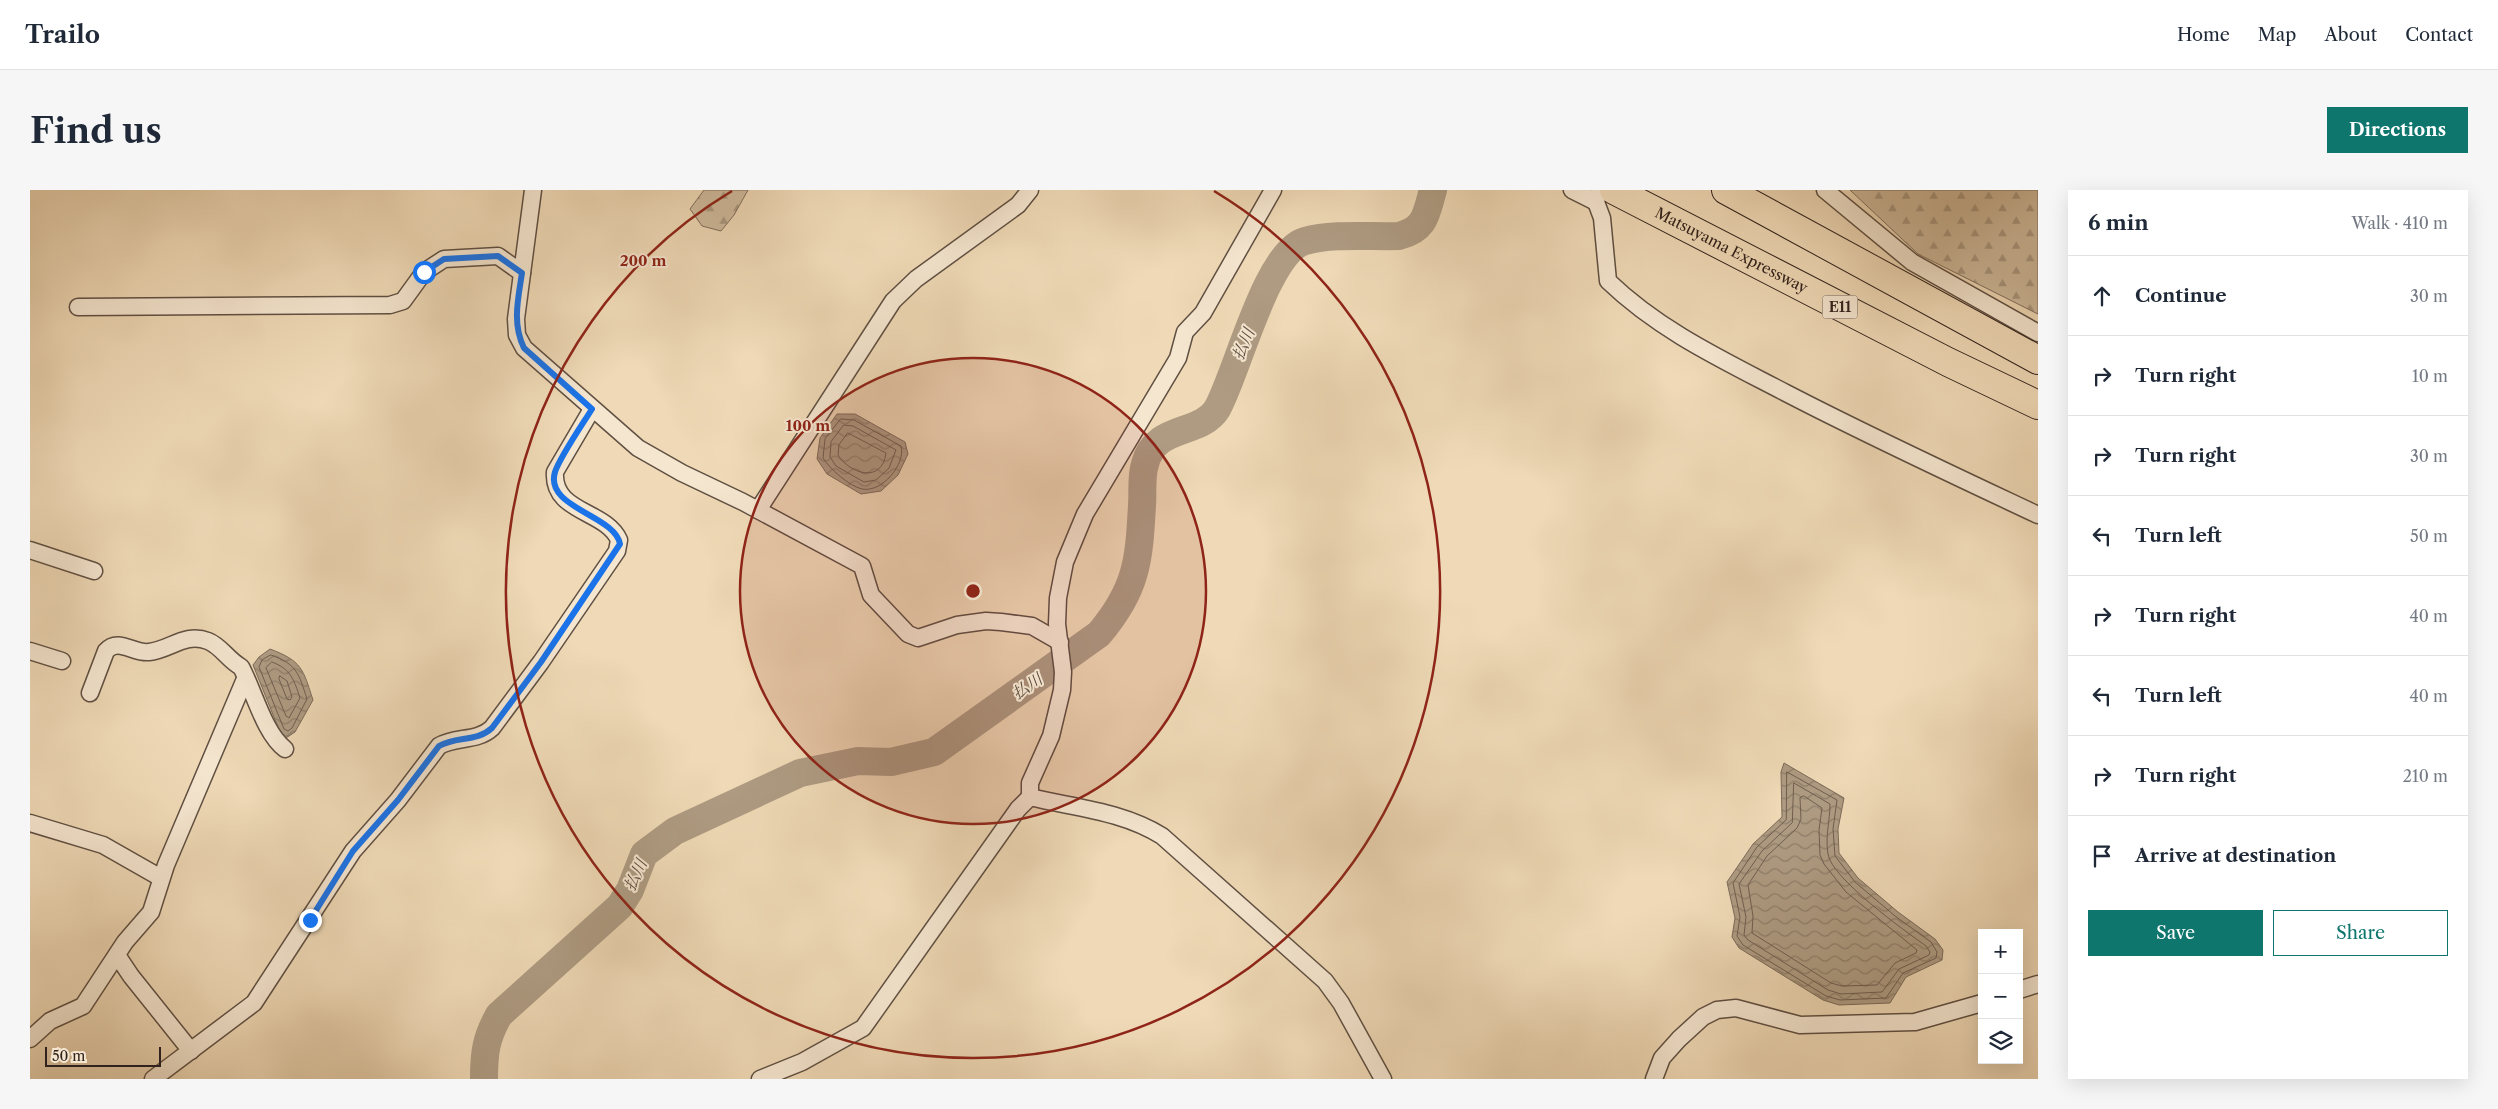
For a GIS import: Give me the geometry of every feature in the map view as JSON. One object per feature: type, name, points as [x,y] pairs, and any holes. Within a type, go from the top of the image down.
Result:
[{"type":"highway","points":[[1726,190],[2038,360]]},
{"type":"highway","name":"Matsuyama Expressway","points":[[1603,194],[1642,206],[2038,406]]},
{"type":"street","points":[[534,190],[516,319],[517,335],[524,348],[592,409],[638,448],[682,473],[758,510],[862,566],[871,595],[908,634],[918,638],[957,625],[986,621],[1032,626],[1060,642]]},
{"type":"street","points":[[758,510],[893,301],[916,279],[1018,205],[1030,190]]},
{"type":"street","points":[[760,1079],[802,1062],[862,1028],[1018,809],[1030,797],[1030,783],[1051,736],[1062,690],[1060,642],[1057,624],[1058,598],[1065,562],[1085,514],[1178,358],[1185,332],[1203,312],[1273,190]]},
{"type":"street","points":[[1572,190],[1603,194],[1602,218],[1608,281],[1662,326],[1700,349],[1830,416],[2038,515]]},
{"type":"street","points":[[1825,190],[1912,262],[2038,333]]},
{"type":"street","points":[[78,307],[390,305],[402,302],[424,272],[435,263],[455,256],[498,256],[522,273]]},
{"type":"street","points":[[153,1079],[173,1073],[191,1050],[254,1003],[353,851],[398,800],[439,746],[448,741],[486,733],[492,728],[541,662],[617,551],[619,540],[613,530],[562,497],[554,481],[555,472],[592,409]]},
{"type":"street","points":[[30,550],[94,570]]},
{"type":"street","points":[[90,693],[106,651],[111,646],[117,645],[147,653],[159,651],[181,640],[206,640],[219,647],[232,662],[241,667],[245,680],[252,689],[277,743],[285,750]]},
{"type":"street","points":[[30,650],[62,662]]},
{"type":"street","points":[[30,1039],[50,1021],[83,1006],[117,955],[151,912],[161,878],[245,680]]},
{"type":"street","points":[[1030,797],[1126,818],[1142,824],[1162,836],[1325,981],[1341,1003],[1383,1079]]},
{"type":"street","points":[[30,823],[103,845],[161,878]]},
{"type":"street","points":[[117,955],[131,976],[191,1050]]},
{"type":"street","points":[[2023,989],[2038,984]]},
{"type":"street","points":[[1654,1079],[1662,1058],[1679,1039],[1703,1018],[1717,1010],[1736,1008],[1800,1025],[1915,1022],[1978,1004]]},
{"type":"green space","points":[[704,190],[748,190],[734,215],[721,231],[702,226],[690,209]]},
{"type":"green space","points":[[1850,190],[2038,190],[2038,314],[1918,254]]},
{"type":"water","points":[[837,414],[855,414],[905,442],[908,454],[898,475],[881,491],[861,494],[827,474],[817,459],[820,438]]},
{"type":"water","points":[[270,649],[281,653],[300,667],[313,700],[295,732],[286,738],[280,732],[253,665],[259,657]]},
{"type":"water","points":[[1784,763],[1844,798],[1838,829],[1839,853],[1858,878],[1898,912],[1935,939],[1943,950],[1942,960],[1906,977],[1890,1003],[1839,1005],[1823,1000],[1739,948],[1732,937],[1735,918],[1727,882],[1753,844],[1782,817],[1781,772]]},
{"type":"waterway","name":"払川","points":[[484,1079],[487,1046],[491,1031],[499,1015],[620,906],[630,890],[644,854],[675,831],[800,773],[858,761],[891,762],[934,752],[1099,634],[1121,603],[1134,574],[1139,542],[1143,474],[1150,451],[1158,442],[1200,423],[1217,409],[1265,290],[1278,267],[1291,250],[1305,241],[1340,236],[1399,236],[1408,233],[1420,225],[1424,219],[1433,190]]},
{"type":"route","points":[[310,920],[353,851],[398,800],[439,746],[448,741],[476,737],[492,728],[541,662],[620,544],[617,534],[613,530],[571,504],[556,489],[554,481],[555,472],[592,409],[524,348],[517,335],[516,319],[522,273],[498,256],[455,256],[435,263],[424,272]]}]
